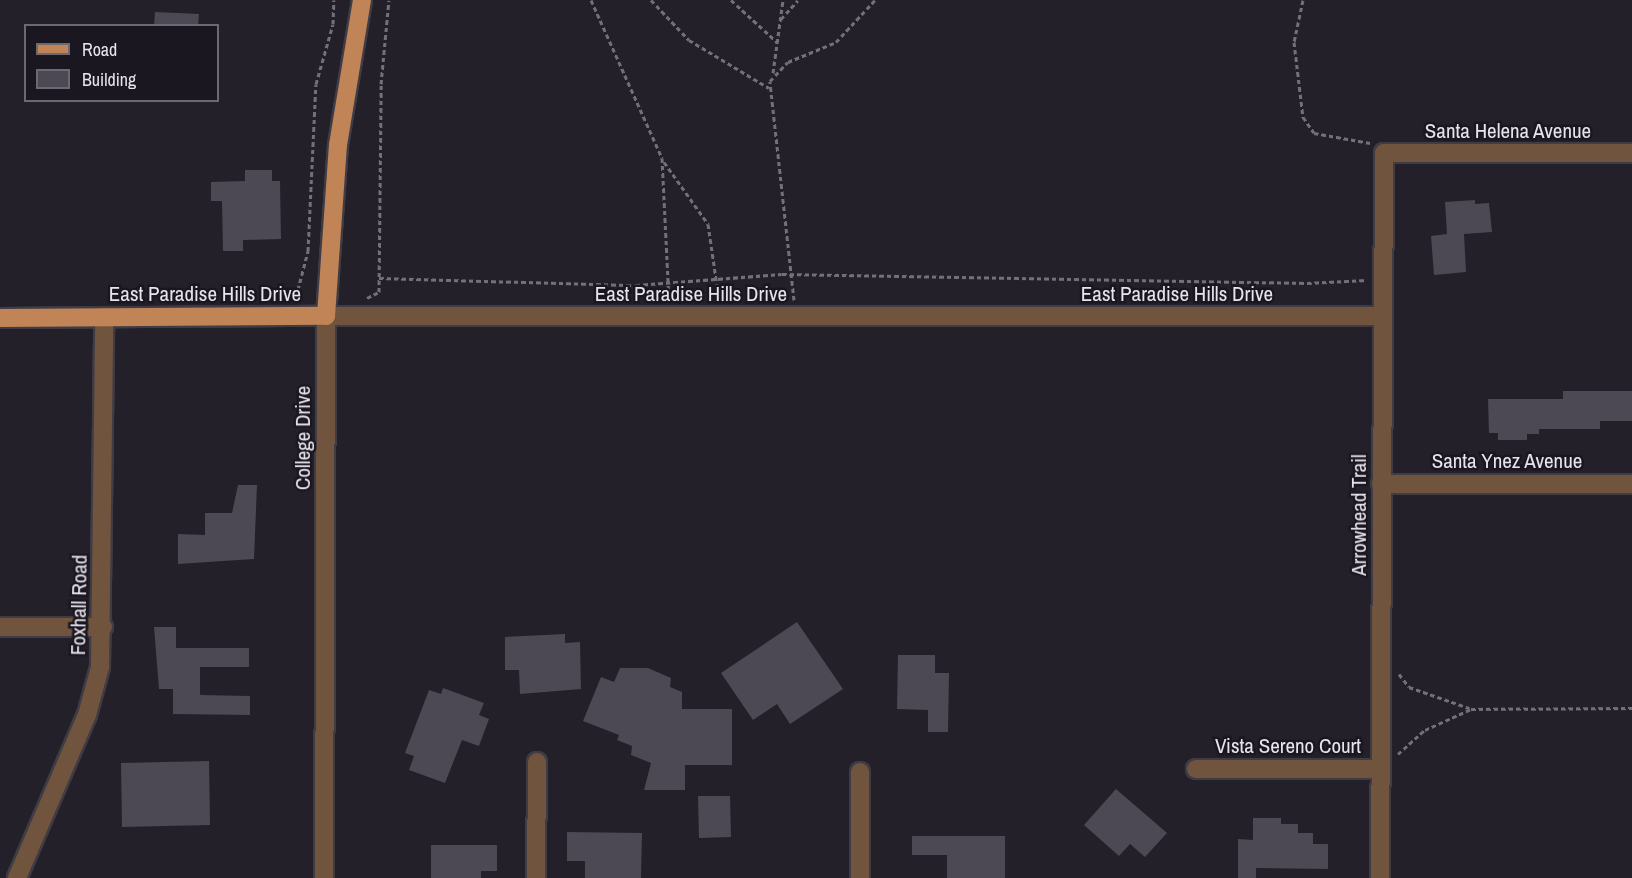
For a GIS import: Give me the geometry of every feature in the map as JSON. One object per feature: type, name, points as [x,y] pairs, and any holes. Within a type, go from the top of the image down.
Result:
[{"type":"main road","name":"College Drive","points":[[326,316],[338,145],[362,0]]},
{"type":"main road","name":"East Paradise Hills Drive","points":[[0,318],[326,316]]},
{"type":"street","name":"Santa Helena Avenue","points":[[1384,153],[1632,153]]},
{"type":"street","name":"Arrowhead Trail","points":[[1380,878],[1384,153]]},
{"type":"street","name":"East Paradise Hills Drive","points":[[326,316],[1382,316]]},
{"type":"street","name":"College Drive","points":[[324,878],[326,316]]},
{"type":"street","name":"Foxhall Road","points":[[17,878],[87,715],[100,667],[103,627],[104,317]]},
{"type":"street","name":"Santa Ynez Avenue","points":[[1381,484],[1632,484]]},
{"type":"street","points":[[0,627],[103,627]]},
{"type":"street","points":[[536,878],[537,762]]},
{"type":"street","name":"Vista Sereno Court","points":[[1196,769],[1381,769]]},
{"type":"street","points":[[860,772],[860,878]]},
{"type":"path","points":[[298,297],[308,252],[316,84],[333,24],[334,0]]},
{"type":"path","points":[[367,298],[379,292],[381,84],[389,0]]},
{"type":"path","points":[[591,0],[676,185],[705,216],[722,316]]},
{"type":"path","points":[[651,0],[689,40],[769,88]]},
{"type":"path","points":[[731,0],[777,42]]},
{"type":"path","points":[[783,0],[773,75],[769,88],[795,316]]},
{"type":"path","points":[[780,21],[798,0]]},
{"type":"path","points":[[773,75],[788,62],[836,42],[875,0]]},
{"type":"path","points":[[1304,0],[1294,42],[1306,124],[1320,135],[1364,140],[1384,153]]},
{"type":"path","points":[[662,158],[670,316]]},
{"type":"path","points":[[379,278],[470,283],[669,282],[791,274],[1307,283],[1375,279]]},
{"type":"path","points":[[1381,651],[1409,687],[1471,708],[1632,708]]},
{"type":"path","points":[[1381,769],[1425,730],[1471,708]]},
{"type":"building","points":[[155,12],[199,14],[198,24],[154,24]]},
{"type":"building","points":[[245,170],[272,170],[272,181],[280,181],[281,239],[243,240],[243,251],[223,251],[222,201],[211,201],[211,182],[245,181]]},
{"type":"building","points":[[1475,200],[1475,204],[1489,203],[1492,232],[1464,234],[1466,272],[1434,275],[1431,236],[1447,234],[1445,202]]},
{"type":"building","points":[[1563,391],[1632,391],[1632,421],[1600,421],[1600,429],[1539,429],[1539,434],[1527,434],[1527,440],[1498,440],[1498,433],[1489,433],[1488,399],[1563,399]]},
{"type":"building","points":[[238,485],[257,485],[254,559],[178,564],[178,534],[205,535],[205,513],[232,513]]},
{"type":"building","points":[[797,622],[843,689],[790,724],[777,704],[753,720],[721,673]]},
{"type":"building","points":[[154,627],[176,627],[176,648],[249,648],[249,667],[200,667],[200,695],[250,696],[250,715],[173,714],[173,689],[159,689]]},
{"type":"building","points":[[565,634],[565,643],[580,642],[581,689],[520,694],[519,670],[505,670],[505,637]]},
{"type":"building","points":[[898,655],[935,655],[935,673],[949,673],[948,732],[928,732],[928,710],[897,709]]},
{"type":"building","points":[[620,668],[648,668],[671,678],[670,687],[682,692],[682,709],[732,709],[732,765],[685,765],[685,790],[644,790],[651,763],[631,755],[632,746],[617,740],[619,735],[583,721],[601,677],[614,682]]},
{"type":"building","points":[[443,688],[484,703],[479,715],[489,719],[479,746],[462,740],[445,783],[409,770],[414,756],[405,753],[429,690],[441,694]]},
{"type":"building","points":[[209,761],[210,825],[122,827],[121,763]]},
{"type":"building","points":[[1116,789],[1167,833],[1145,857],[1130,844],[1119,856],[1084,825]]},
{"type":"building","points":[[698,796],[730,796],[731,837],[699,838]]},
{"type":"building","points":[[1253,818],[1281,818],[1281,824],[1298,824],[1298,833],[1313,833],[1313,844],[1328,844],[1328,869],[1256,868],[1256,878],[1238,878],[1238,839],[1253,840]]},
{"type":"building","points":[[567,832],[642,833],[641,878],[585,878],[585,861],[567,861]]},
{"type":"building","points":[[912,836],[1005,836],[1005,878],[947,878],[947,855],[912,855]]},
{"type":"building","points":[[431,845],[497,845],[497,871],[481,871],[481,878],[431,878]]}]
